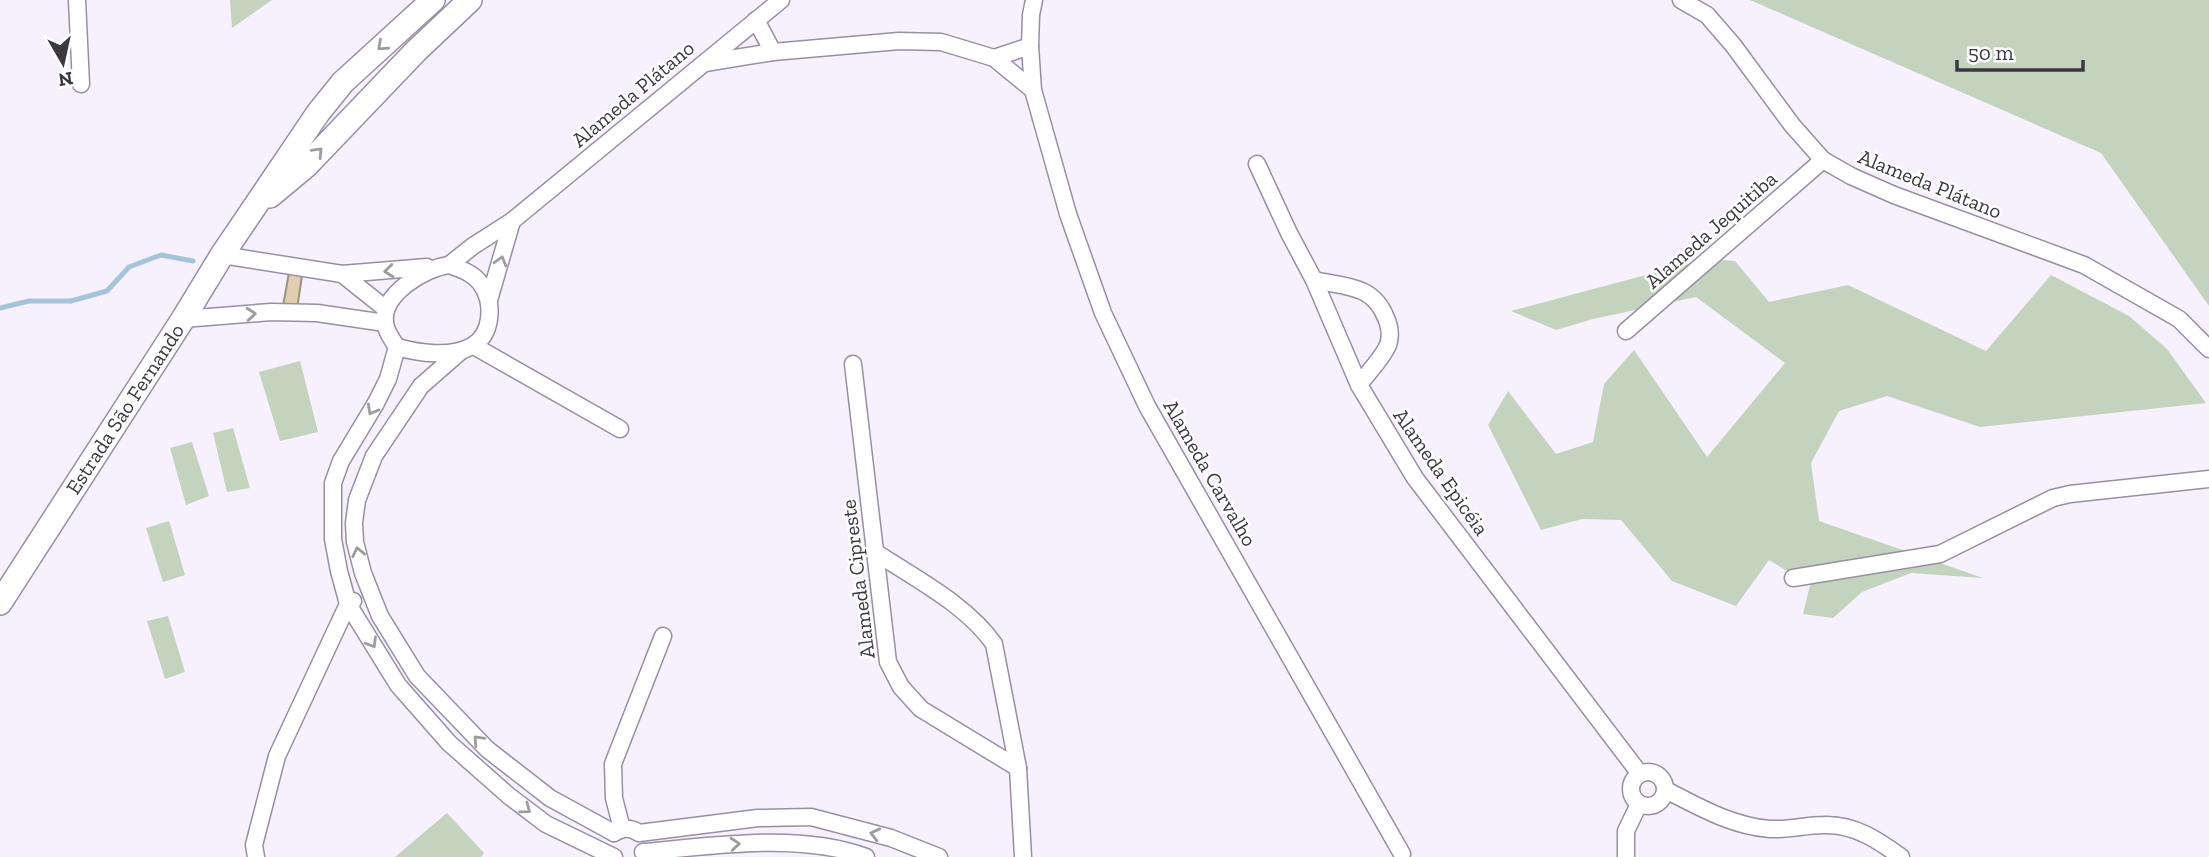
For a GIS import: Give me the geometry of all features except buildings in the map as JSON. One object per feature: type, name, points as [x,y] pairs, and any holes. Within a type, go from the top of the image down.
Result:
[{"type":"main road","name":"Estrada São Fernando","points":[[0,603],[183,320],[222,254],[318,113],[343,82],[433,0]]},
{"type":"main road","name":"Estrada São Fernando","points":[[249,213],[306,166],[416,51],[470,0]]},
{"type":"street","points":[[77,0],[81,84]]},
{"type":"street","name":"Alameda Plátano","points":[[443,265],[512,221],[781,0]]},
{"type":"street","name":"Alameda Carvalho","points":[[1034,0],[1030,46],[1033,90],[1068,214],[1103,313],[1147,406],[1402,854]]},
{"type":"street","name":"Alameda Plátano","points":[[1681,0],[1707,15],[1733,45],[1792,125],[1823,160],[1894,195],[2084,265],[2179,319],[2209,349]]},
{"type":"street","points":[[757,20],[773,52]]},
{"type":"street","points":[[703,64],[773,52],[899,41],[941,42],[994,58],[1033,90]]},
{"type":"street","points":[[994,58],[1030,46]]},
{"type":"street","name":"Alameda Jequitiba","points":[[1626,331],[1823,160]]},
{"type":"street","name":"Alameda Epicéia","points":[[1257,164],[1314,280],[1359,385],[1415,478],[1640,774]]},
{"type":"street","points":[[512,221],[489,300],[490,317],[487,328],[468,348],[421,386],[374,456],[357,499],[355,542],[369,589],[380,615],[417,676],[487,749],[550,798],[618,831],[631,829],[639,833],[758,818],[811,817],[891,838],[939,857]]},
{"type":"street","points":[[222,254],[342,274],[443,265],[468,271],[481,284],[489,300]]},
{"type":"street","points":[[385,316],[402,288],[420,274],[443,265]]},
{"type":"street","points":[[342,274],[385,316],[397,347],[388,379],[341,461],[333,483],[333,539],[348,604],[398,685],[449,743],[509,796],[546,824],[612,856]]},
{"type":"street","points":[[1314,280],[1362,290],[1378,301],[1384,313],[1388,323],[1388,344],[1359,385]]},
{"type":"street","points":[[183,320],[271,312],[385,316]]},
{"type":"street","points":[[397,347],[421,352],[468,348],[620,429]]},
{"type":"street","name":"Alameda Cipreste","points":[[853,363],[888,662],[901,687],[921,709],[1018,768]]},
{"type":"street","points":[[1793,578],[1940,554],[2053,498],[2209,480]]},
{"type":"street","points":[[876,552],[966,613],[982,627],[994,644],[1018,768],[1023,857]]},
{"type":"street","points":[[256,857],[254,845],[277,756],[348,604],[369,589]]},
{"type":"street","points":[[612,856],[610,840],[618,831],[613,764],[663,636]]},
{"type":"street","points":[[1649,772],[1664,781],[1666,790],[1657,804],[1648,807],[1639,804],[1633,797],[1631,788],[1633,780],[1640,774],[1649,772]]},
{"type":"street","points":[[1666,790],[1729,821],[1770,829],[1826,824],[1858,830],[1901,857]]},
{"type":"street","points":[[1626,857],[1626,831],[1639,804]]},
{"type":"street","points":[[639,833],[644,842],[641,854],[748,842],[801,845],[853,852],[866,857]]},
{"type":"green space","points":[[230,0],[272,0],[232,28]]},
{"type":"green space","points":[[1750,0],[2209,0],[2209,306],[2101,153]]},
{"type":"green space","points":[[1706,259],[1735,261],[1769,302],[1848,285],[1986,351],[2051,275],[2129,316],[2167,349],[2206,403],[1980,427],[1887,396],[1839,411],[1811,463],[1819,521],[1983,578],[1911,573],[1862,592],[1833,618],[1803,614],[1810,585],[1769,560],[1736,606],[1672,581],[1621,520],[1582,519],[1541,530],[1488,425],[1508,391],[1556,454],[1593,442],[1604,384],[1634,350],[1707,457],[1785,363],[1696,297],[1593,319],[1556,330],[1511,311]]},
{"type":"green space","points":[[300,361],[318,432],[280,441],[259,372]]},
{"type":"green space","points":[[233,428],[250,488],[227,492],[213,433]]},
{"type":"green space","points":[[192,442],[209,496],[186,505],[170,448]]},
{"type":"green space","points":[[169,521],[185,575],[163,582],[146,528]]},
{"type":"green space","points":[[168,616],[185,672],[165,679],[147,621]]},
{"type":"green space","points":[[447,813],[484,853],[481,857],[395,857]]},
{"type":"waterway","points":[[0,308],[29,301],[71,301],[107,291],[129,267],[161,255],[193,261]]}]
